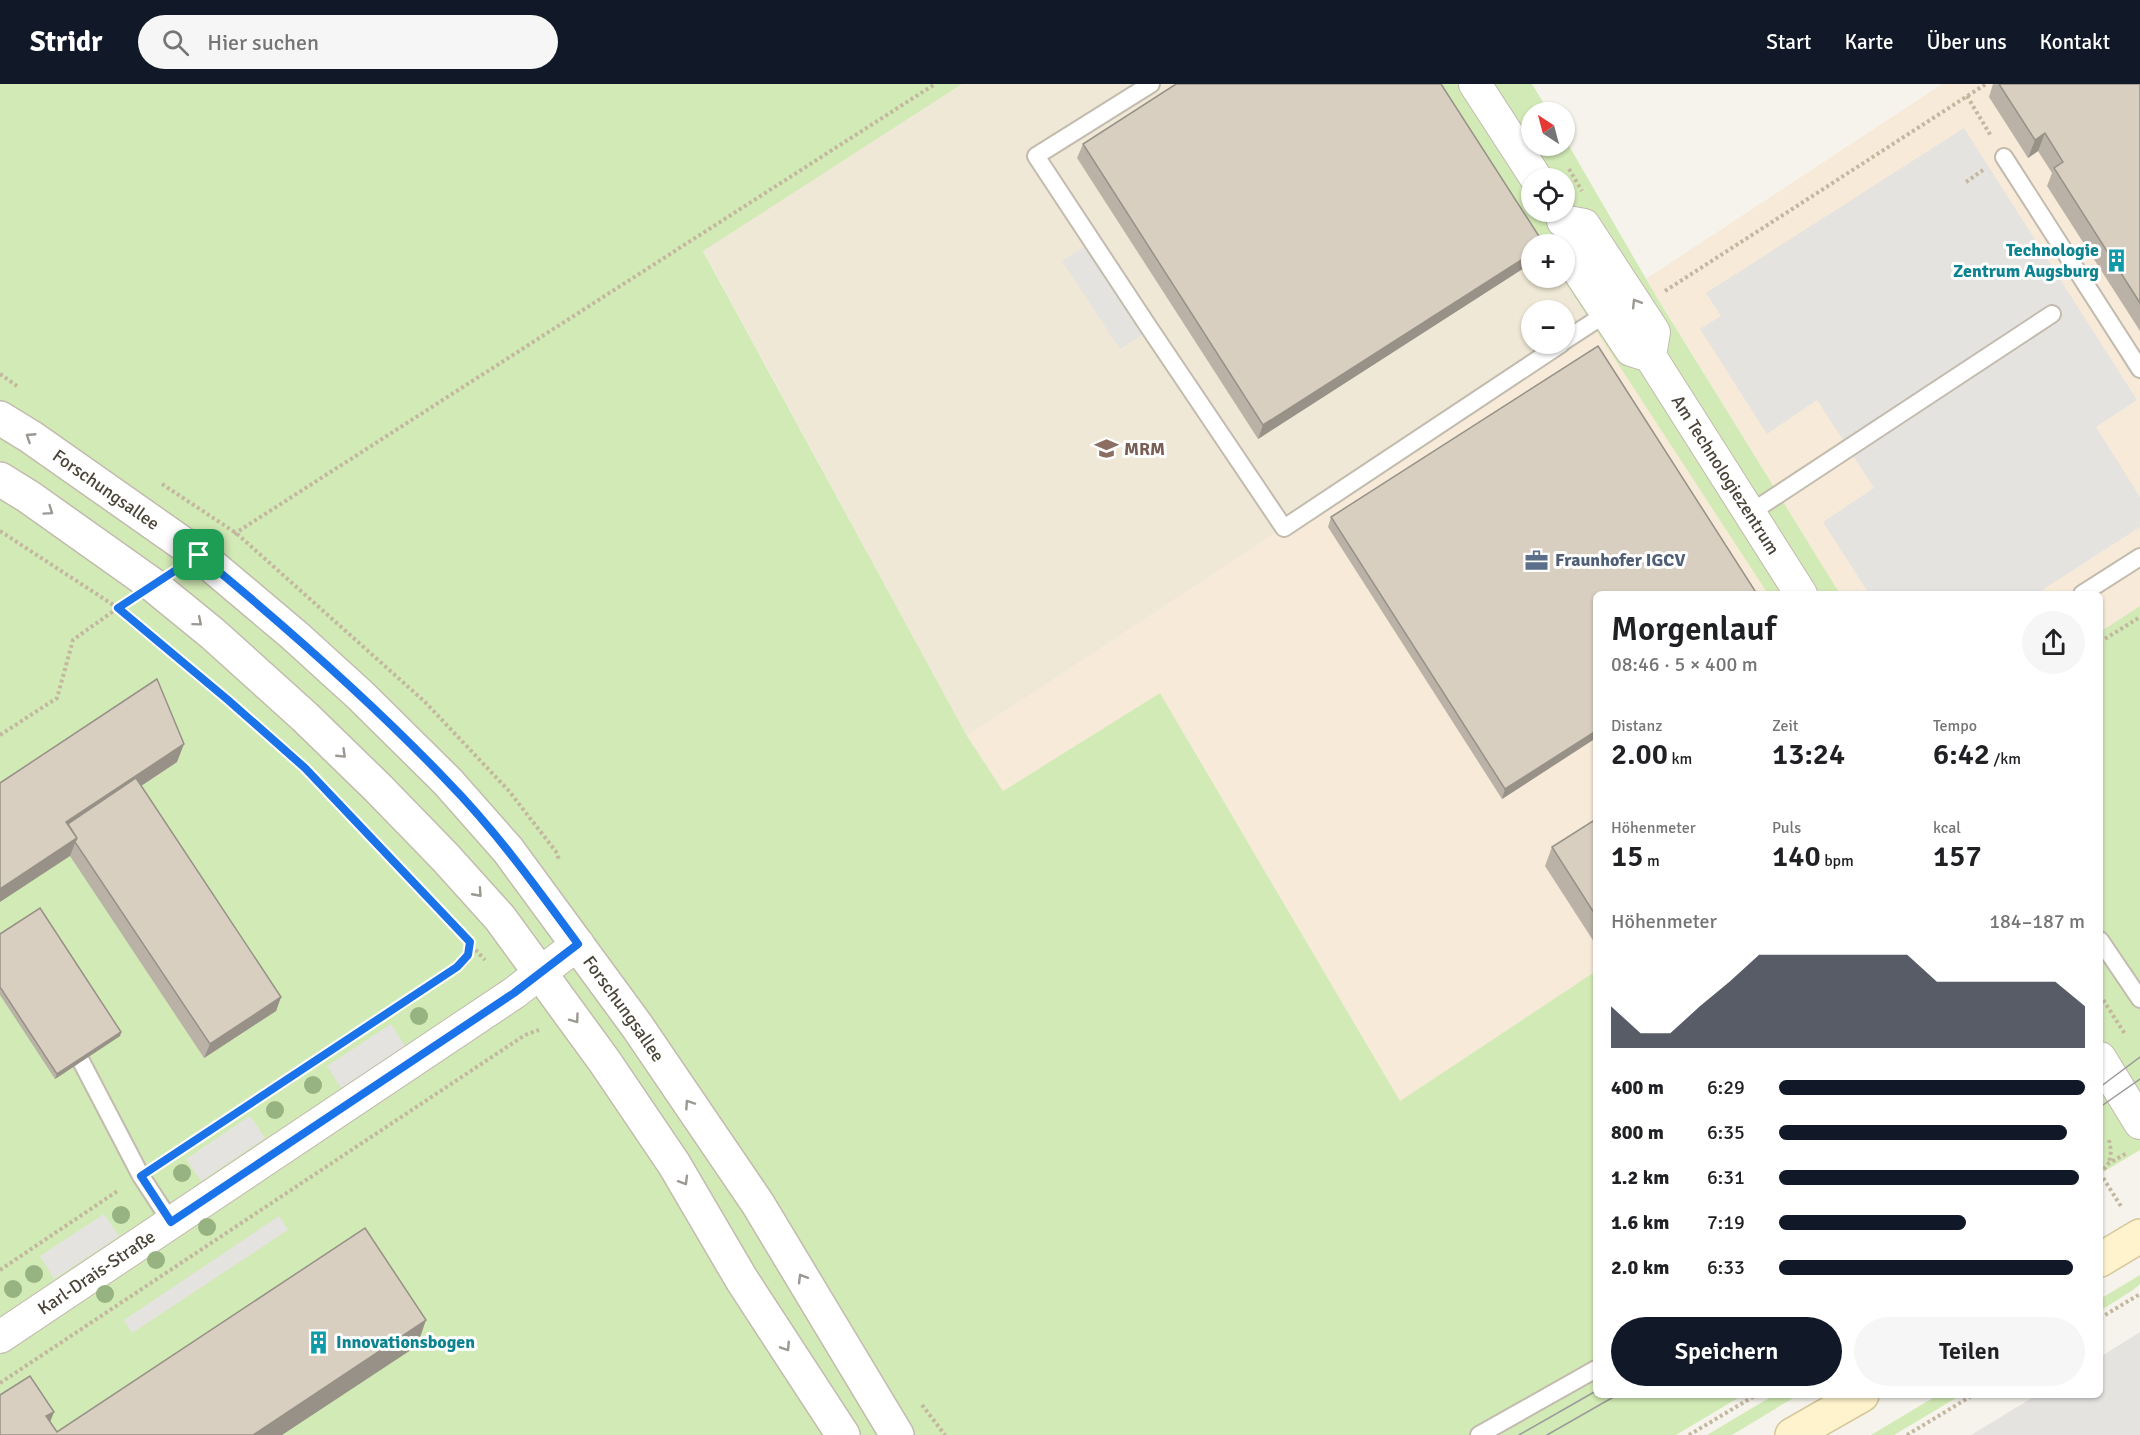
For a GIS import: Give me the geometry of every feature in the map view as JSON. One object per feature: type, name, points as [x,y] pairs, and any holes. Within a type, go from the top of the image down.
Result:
[{"type":"main road","points":[[2103,1258],[2140,1236]]},
{"type":"main road","points":[[1792,1435],[1857,1398]]},
{"type":"street","points":[[1475,84],[1530,168]]},
{"type":"street","name":"Am Technologiezentrum","points":[[1561,232],[1584,225],[1620,304],[1654,332],[1650,356],[1799,591]]},
{"type":"street","name":"Forschungsallee","points":[[0,418],[31,437],[199,555],[294,635],[448,782],[508,850],[578,944],[758,1204],[897,1435]]},
{"type":"street","points":[[0,479],[153,585],[213,634],[378,788],[500,918],[605,1062],[674,1164],[742,1280],[843,1435]]},
{"type":"street","name":"Karl-Drais-Straße","points":[[0,1337],[514,993],[578,944]]},
{"type":"street","points":[[2103,1065],[2135,1137]]},
{"type":"lane","points":[[1151,84],[1036,156],[1284,528],[1545,354]]},
{"type":"lane","points":[[2004,157],[2140,369]]},
{"type":"lane","points":[[1575,334],[1620,304]]},
{"type":"lane","points":[[1750,513],[2052,314]]},
{"type":"lane","points":[[2087,591],[2140,556]]},
{"type":"lane","points":[[2103,944],[2140,999]]},
{"type":"lane","points":[[81,1061],[141,1176],[171,1222]]},
{"type":"lane","points":[[1479,1435],[1593,1371]]},
{"type":"path","points":[[199,555],[254,522],[935,84]]},
{"type":"path","points":[[1620,304],[1645,287],[1656,296],[1986,84]]},
{"type":"path","points":[[1966,96],[2004,157]]},
{"type":"path","points":[[0,531],[118,608],[297,760]]},
{"type":"path","points":[[0,735],[57,698],[73,640],[153,585]]},
{"type":"path","points":[[2103,640],[2140,616]]},
{"type":"path","points":[[313,776],[470,942],[547,1035]]},
{"type":"path","points":[[0,1269],[457,967],[468,955],[470,942]]},
{"type":"path","points":[[2103,1000],[2128,1039]]},
{"type":"path","points":[[0,1383],[525,1035],[541,1029]]},
{"type":"path","points":[[2108,1132],[2111,1151],[2109,1163]]},
{"type":"path","points":[[2103,1170],[2135,1137]]},
{"type":"path","points":[[2103,1316],[2140,1294]]},
{"type":"path","points":[[1689,1435],[1751,1398]]},
{"type":"path","points":[[1907,1435],[1968,1398]]},
{"type":"shaded area","name":"MRM","points":[[962,84],[1434,84],[1526,234],[1521,234],[1521,288],[1569,288],[1592,323],[1575,334],[1575,300],[1521,300],[1521,354],[1546,354],[967,736],[703,250]]},
{"type":"shaded area","points":[[1942,84],[2140,84],[2140,606],[2103,630],[2103,591],[1838,591],[1646,279]]},
{"type":"shaded area","points":[[1964,128],[2137,400],[2096,427],[2140,497],[2140,527],[2041,591],[1867,591],[1823,522],[1874,488],[1817,400],[1767,434],[1700,329],[1721,316],[1706,293]]},
{"type":"shaded area","points":[[1084,247],[1142,335],[1120,349],[1062,261]]},
{"type":"shaded area","points":[[1592,323],[1766,591],[1593,591],[1593,973],[1400,1101],[1160,693],[1003,791],[967,736],[1545,354],[1575,354],[1575,334]]},
{"type":"shaded area","points":[[391,1024],[405,1046],[341,1088],[327,1066]]},
{"type":"shaded area","points":[[250,1116],[265,1138],[201,1181],[186,1159]]},
{"type":"shaded area","points":[[104,1214],[119,1236],[54,1279],[40,1256]]},
{"type":"shaded area","points":[[279,1216],[288,1230],[132,1333],[124,1320]]},
{"type":"shaded area","points":[[2140,1332],[2140,1435],[1971,1435],[2032,1398],[2103,1398],[2103,1355]]},
{"type":"green space","points":[[0,84],[962,84],[703,251],[967,736],[1003,791],[1160,693],[1400,1101],[1593,973],[1593,1398],[1738,1398],[1676,1435],[0,1435]]},
{"type":"green space","points":[[1434,84],[1532,84],[1543,102],[1521,102],[1521,156],[1575,156],[1656,296],[1838,591],[1766,591],[1569,288],[1575,288],[1575,234],[1533,234],[1525,222],[1575,222],[1575,168],[1521,168],[1521,215]]},
{"type":"green space","points":[[2140,606],[2140,1150],[2103,1172],[2103,630]]},
{"type":"green space","points":[[2140,1275],[2140,1284],[2103,1309],[2103,1297]]},
{"type":"green space","points":[[1769,1398],[1793,1398],[1732,1435],[1707,1435]]},
{"type":"green space","points":[[1933,1398],[1956,1398],[1894,1435],[1871,1435]]},
{"type":"building","points":[[1176,84],[1441,84],[1521,208],[1521,222],[1530,222],[1538,234],[1521,234],[1521,260],[1263,425],[1083,144]]},
{"type":"building","name":"Technologie Zentrum Augsburg","points":[[1999,84],[2140,84],[2140,303],[2054,168],[2063,162],[2045,133],[2035,140]]},
{"type":"building","name":"Fraunhofer IGCV","points":[[1598,346],[1755,591],[1593,591],[1593,733],[1505,789],[1331,517]]},
{"type":"building","points":[[157,679],[184,744],[66,822],[77,838],[0,889],[0,783]]},
{"type":"building","points":[[136,778],[281,997],[210,1044],[75,842],[77,838],[68,824]]},
{"type":"building","points":[[1593,821],[1593,911],[1552,847]]},
{"type":"building","points":[[40,908],[121,1032],[57,1074],[0,987],[0,934]]},
{"type":"building","name":"Innovationsbogen","points":[[365,1228],[426,1320],[253,1435],[0,1435],[0,1395],[30,1376],[54,1412],[46,1416],[57,1432]]},
{"type":"tram line","points":[[2103,1085],[2140,1057]]},
{"type":"tram line","points":[[2103,1105],[2140,1079]]},
{"type":"tram line","points":[[1519,1435],[1593,1393]]},
{"type":"tram line","points":[[1547,1435],[1612,1398]]},
{"type":"place","name":"Technologie Zentrum Augsburg","points":[[2117,260]]},
{"type":"place","name":"MRM","points":[[1106,449]]},
{"type":"place","name":"Fraunhofer IGCV","points":[[1537,560]]},
{"type":"place","name":"Innovationsbogen","points":[[318,1342]]},
{"type":"route","points":[[199,555],[294,635],[360,695],[448,782],[508,850],[578,944],[514,993],[171,1222],[141,1176],[457,967],[468,955],[470,942],[305,768],[118,608],[199,555]]}]
